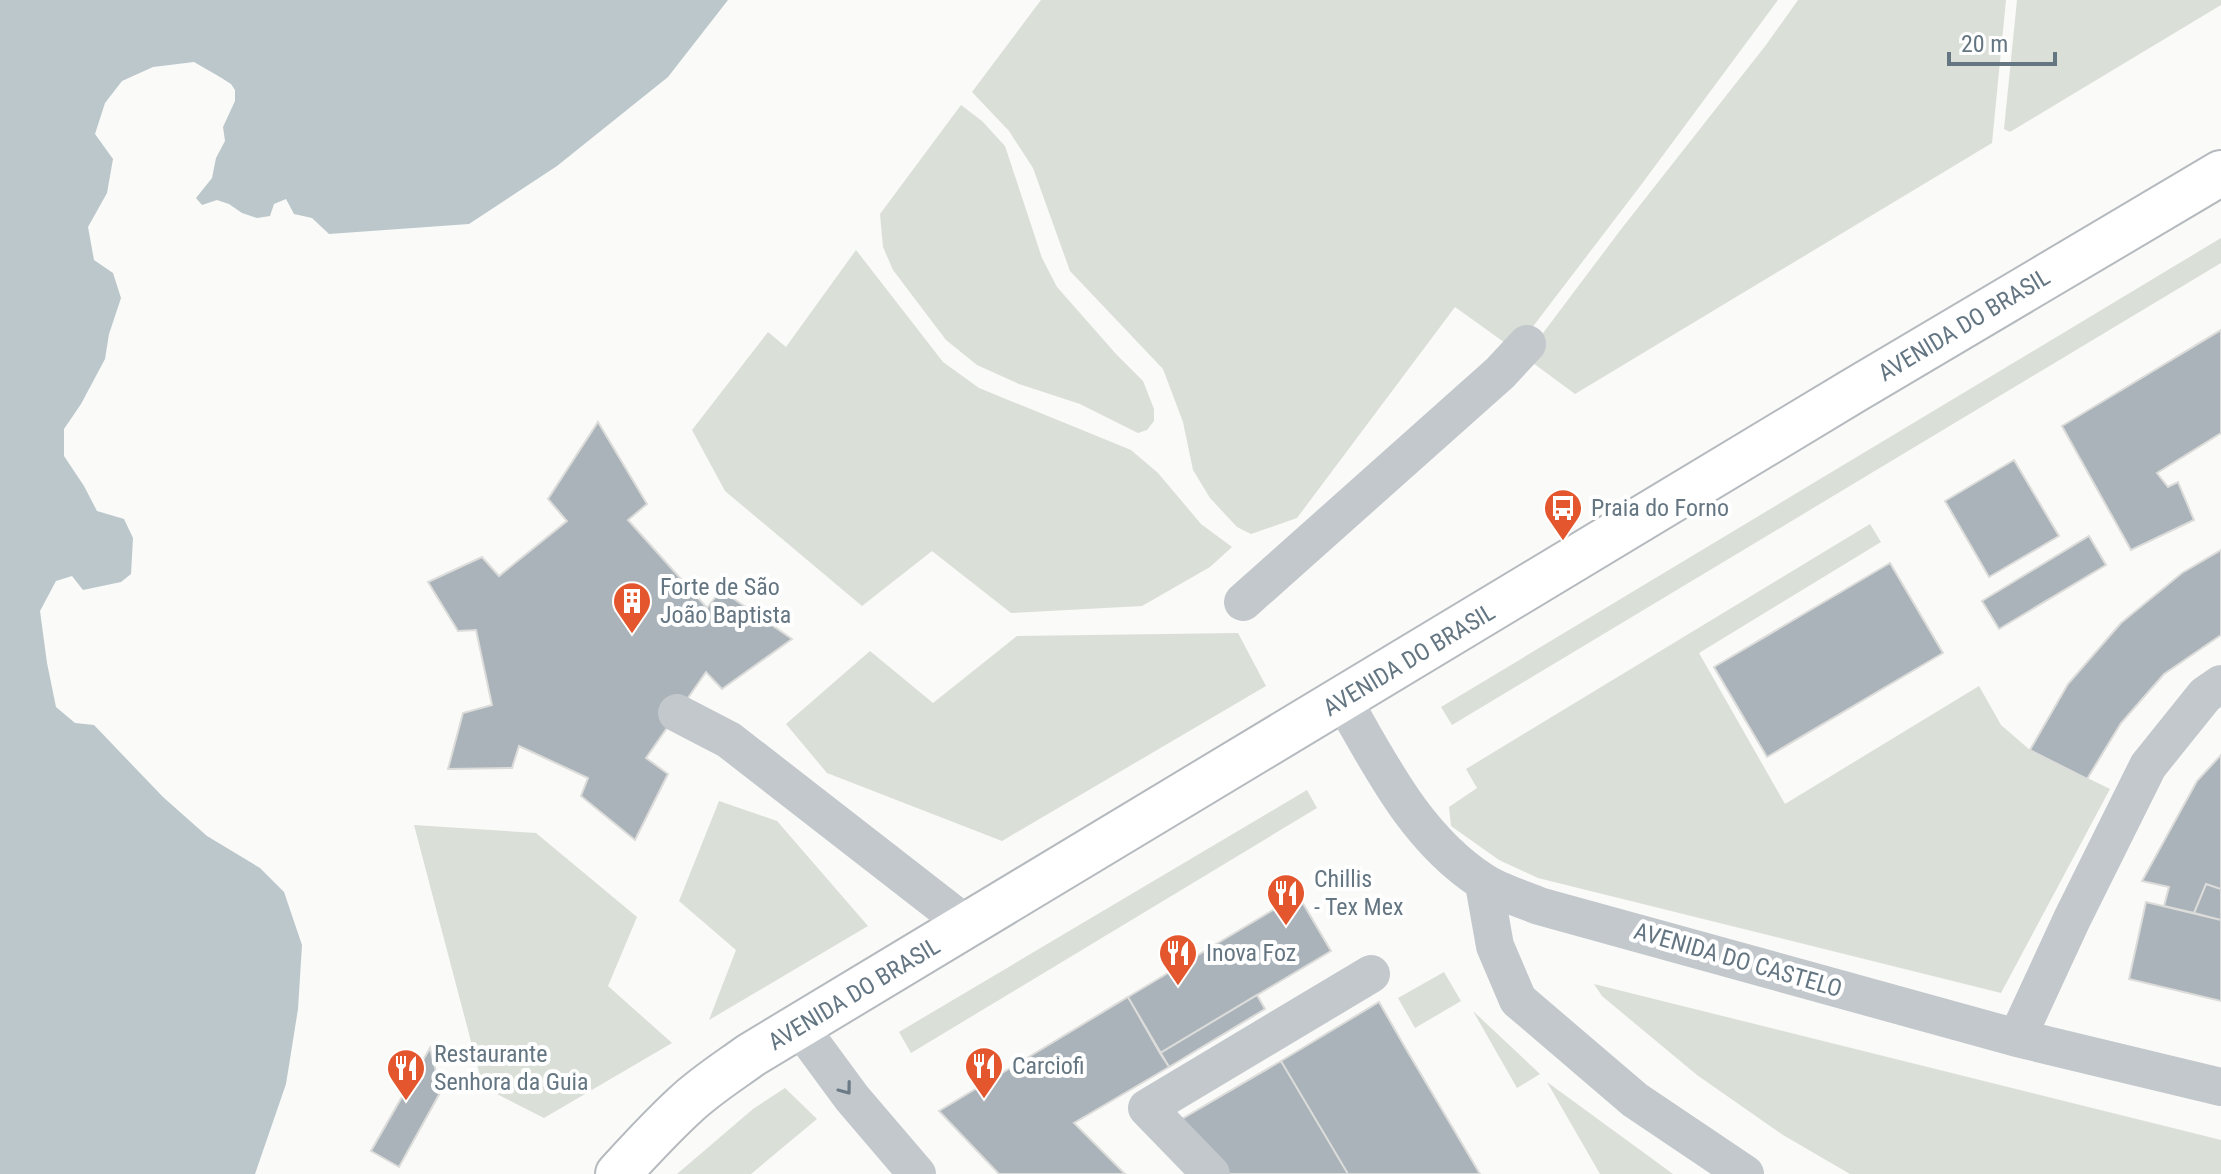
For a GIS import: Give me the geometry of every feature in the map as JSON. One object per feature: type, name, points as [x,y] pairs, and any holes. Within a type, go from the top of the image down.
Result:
[{"type":"main road","name":"AVENIDA DO BRASIL","points":[[618,1174],[655,1133],[704,1089],[751,1055],[1853,391],[2221,173]]},
{"type":"street","points":[[1243,602],[1500,373],[1527,344]]},
{"type":"street","points":[[2017,1038],[2148,766],[2205,695],[2221,684]]},
{"type":"street","name":"AVENIDA DO CASTELO","points":[[1343,700],[1411,812],[1435,842],[1484,884],[1539,906],[2017,1038],[2221,1087]]},
{"type":"street","points":[[677,713],[729,740],[967,925]]},
{"type":"street","points":[[1484,884],[1495,946],[1518,1000],[1635,1100],[1745,1174]]},
{"type":"street","points":[[1211,1174],[1147,1108],[1371,974]]},
{"type":"street","points":[[799,1026],[852,1098],[917,1174]]},
{"type":"shaded area","points":[[0,0],[728,0],[668,77],[557,166],[469,224],[329,234],[312,218],[294,214],[286,199],[274,204],[270,216],[257,218],[217,200],[202,205],[196,198],[212,178],[216,158],[225,141],[223,127],[235,101],[235,90],[231,84],[194,62],[153,67],[122,81],[105,103],[95,134],[113,159],[107,193],[88,227],[94,260],[113,273],[121,298],[109,334],[105,359],[64,429],[64,456],[97,511],[124,519],[133,538],[131,574],[121,582],[83,590],[72,576],[56,581],[40,611],[47,663],[56,707],[75,723],[94,725],[163,797],[207,836],[260,868],[284,892],[302,945],[298,1009],[286,1084],[255,1174],[0,1174]]},
{"type":"shaded area","points":[[1041,0],[1778,0],[1515,350],[1455,307],[1297,518],[1251,534],[1237,527],[1210,498],[1193,470],[1183,422],[1163,369],[1070,271],[1033,168],[1009,131],[972,92]]},
{"type":"shaded area","points":[[1798,0],[2006,0],[1992,143],[1575,394],[1525,357]]},
{"type":"shaded area","points":[[2017,0],[2221,0],[2221,5],[2010,132],[2004,129]]},
{"type":"shaded area","points":[[961,105],[982,121],[1005,146],[1042,258],[1057,287],[1143,381],[1154,409],[1154,421],[1147,430],[1138,433],[1080,404],[1019,384],[977,365],[946,340],[893,270],[883,247],[880,214]]},
{"type":"shaded area","points":[[2221,238],[2221,263],[1452,725],[1441,707]]},
{"type":"shaded area","points":[[856,250],[943,362],[979,388],[1131,450],[1158,473],[1201,524],[1232,547],[1210,567],[1142,606],[1011,613],[932,551],[862,606],[725,491],[692,430],[768,332],[786,347]]},
{"type":"shaded area","points":[[1870,524],[1881,542],[1699,653],[1785,804],[1979,686],[2001,725],[2030,750],[2110,789],[2001,993],[1538,878],[1499,860],[1451,826],[1449,807],[1477,788],[1466,769]]},
{"type":"shaded area","points":[[1238,633],[1266,686],[1002,841],[827,773],[786,724],[870,651],[933,703],[1017,636]]},
{"type":"shaded area","points":[[1307,790],[1317,808],[911,1053],[899,1032]]},
{"type":"shaded area","points":[[719,801],[777,821],[868,926],[709,1020],[736,950],[679,901]]},
{"type":"shaded area","points":[[414,825],[536,833],[637,917],[608,986],[672,1043],[544,1118],[483,1087]]},
{"type":"shaded area","points":[[1444,972],[1461,1001],[1415,1028],[1398,998]]},
{"type":"shaded area","points":[[1594,984],[2221,1140],[2221,1174],[1850,1174],[1783,1135],[1697,1075],[1602,996]]},
{"type":"shaded area","points":[[1473,1011],[1540,1074],[1517,1088]]},
{"type":"shaded area","points":[[1547,1082],[1673,1174],[1600,1174]]},
{"type":"shaded area","points":[[785,1088],[817,1119],[751,1174],[677,1174],[753,1109]]},
{"type":"building","points":[[2221,330],[2221,433],[2157,473],[2168,487],[2178,482],[2194,520],[2131,550],[2062,426]]},
{"type":"building","name":"Forte de São João Baptista","points":[[598,422],[647,504],[628,520],[707,608],[721,590],[792,639],[722,689],[706,672],[646,758],[668,774],[635,840],[581,796],[588,778],[519,746],[512,768],[448,769],[463,713],[492,705],[476,630],[458,631],[428,582],[482,557],[499,576],[567,521],[548,499]]},
{"type":"building","points":[[2014,460],[2059,536],[1989,577],[1945,501]]},
{"type":"building","points":[[2089,536],[2106,565],[1999,629],[1982,601]]},
{"type":"building","points":[[2221,550],[2221,635],[2164,674],[2121,723],[2087,779],[2030,750],[2068,684],[2121,623],[2182,573]]},
{"type":"building","points":[[1890,563],[1943,653],[1767,757],[1714,667]]},
{"type":"building","points":[[2221,755],[2221,889],[2206,884],[2194,913],[2164,906],[2169,887],[2142,881],[2197,781]]},
{"type":"building","points":[[2206,884],[2221,889],[2221,920],[2194,913]]},
{"type":"building","points":[[1298,895],[1331,951],[1160,1053],[1128,997]]},
{"type":"building","points":[[2146,902],[2221,920],[2221,1001],[2129,979]]},
{"type":"building","points":[[1257,995],[1265,1009],[1169,1067],[1160,1053]]},
{"type":"building","points":[[1128,997],[1169,1067],[1074,1123],[1125,1174],[999,1174],[939,1111]]},
{"type":"building","points":[[1379,1002],[1480,1174],[1348,1174],[1281,1061]]},
{"type":"building","points":[[430,1048],[441,1091],[399,1167],[371,1151]]},
{"type":"building","points":[[1281,1061],[1348,1174],[1225,1174],[1175,1123]]},
{"type":"place","name":"Praia do Forno","points":[[1563,542]]},
{"type":"place","name":"Forte de São João Baptista","points":[[632,635]]},
{"type":"place","name":"Chillis - Tex Mex","points":[[1286,927]]},
{"type":"place","name":"Inova Foz","points":[[1178,987]]},
{"type":"place","name":"Carciofi","points":[[984,1100]]},
{"type":"place","name":"Restaurante Senhora da Guia","points":[[406,1102]]}]
